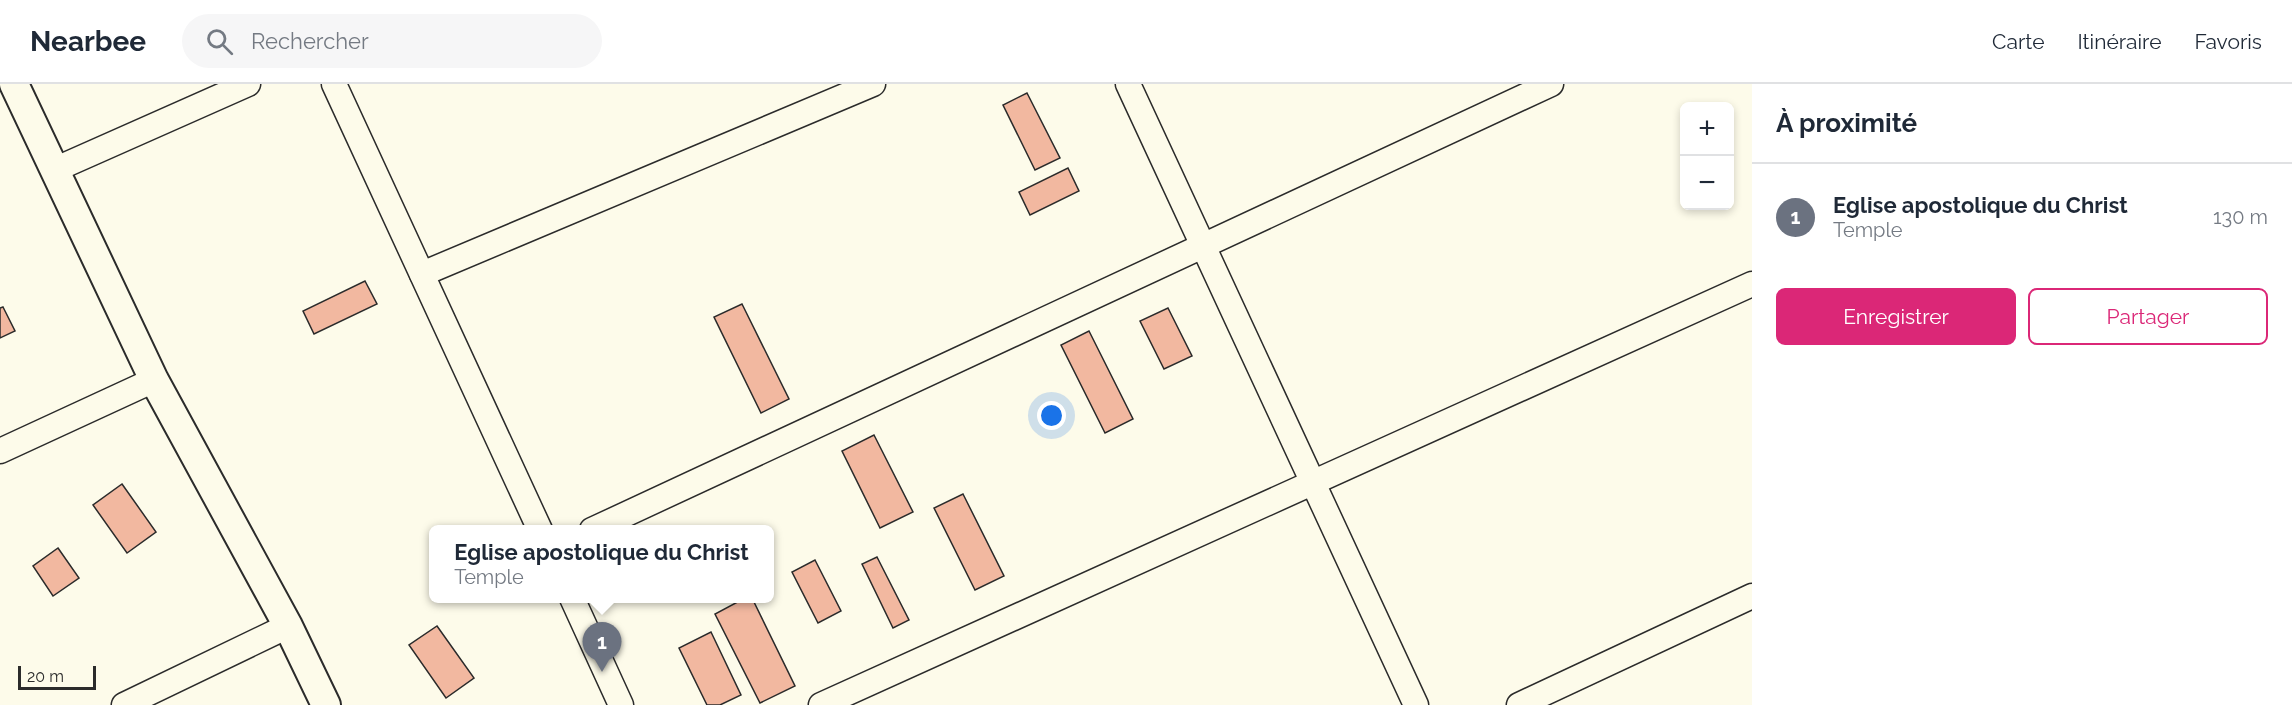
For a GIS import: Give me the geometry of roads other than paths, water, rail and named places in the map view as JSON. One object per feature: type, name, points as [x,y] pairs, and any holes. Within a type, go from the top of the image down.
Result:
[{"type":"street","points":[[14,84],[154,380],[288,626],[326,705]]},
{"type":"street","points":[[54,170],[248,84]]},
{"type":"street","points":[[334,84],[538,525]]},
{"type":"street","points":[[422,274],[873,84]]},
{"type":"street","points":[[1128,84],[1416,705]]},
{"type":"street","points":[[603,525],[1551,84]]},
{"type":"street","points":[[821,705],[1752,284]]},
{"type":"street","points":[[0,451],[154,380]]},
{"type":"street","points":[[1519,705],[1752,596]]},
{"type":"street","points":[[574,603],[621,705]]},
{"type":"street","points":[[124,705],[288,626]]},
{"type":"place","name":"Eglise apostolique du Christ","points":[[602,672]]}]
